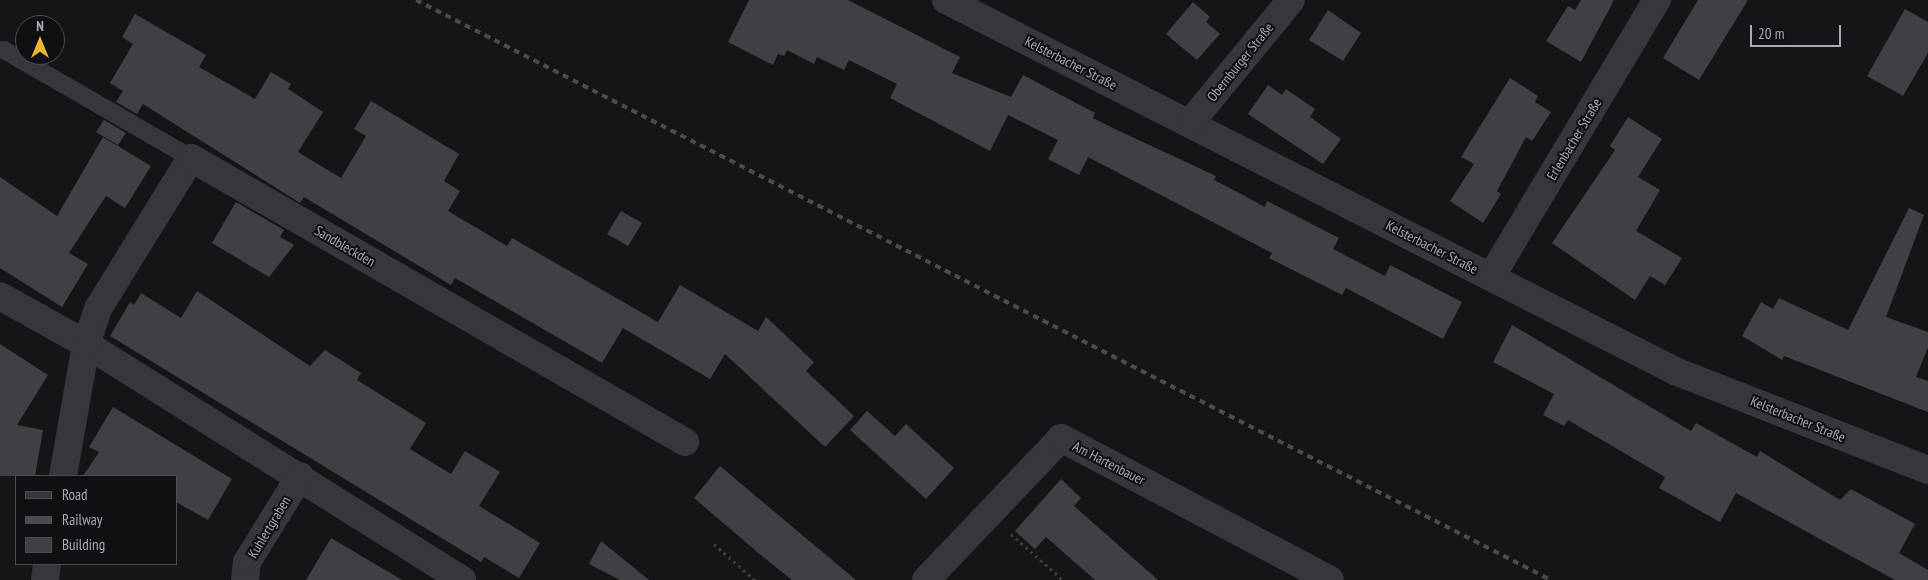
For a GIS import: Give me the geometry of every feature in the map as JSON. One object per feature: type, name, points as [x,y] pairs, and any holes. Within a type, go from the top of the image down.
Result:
[{"type":"street","name":"Kelsterbacher Straße","points":[[946,0],[1675,371],[1928,470]]},
{"type":"street","name":"Obernburger Straße","points":[[1190,123],[1291,0]]},
{"type":"street","name":"Erlenbacher Straße","points":[[1491,277],[1657,0]]},
{"type":"street","points":[[63,475],[86,344],[99,307],[190,158]]},
{"type":"street","name":"Sandbleckden","points":[[190,158],[685,442]]},
{"type":"street","points":[[0,296],[86,344],[300,476],[462,580]]},
{"type":"street","name":"Am Hartenbauer","points":[[926,580],[1061,438],[1330,580]]},
{"type":"street","name":"Kuhlertgraben","points":[[245,580],[248,562],[300,476]]},
{"type":"street","points":[[45,580],[48,565]]},
{"type":"lane","points":[[4,50],[190,158]]},
{"type":"path","points":[[989,513],[1063,580]]},
{"type":"path","points":[[714,544],[755,580]]},
{"type":"building","points":[[749,0],[848,0],[960,57],[952,73],[1011,97],[1023,75],[1095,113],[1093,118],[1216,176],[1214,180],[1265,207],[1267,201],[1339,238],[1333,249],[1385,276],[1390,265],[1462,302],[1443,339],[1346,288],[1342,295],[1269,258],[1272,253],[1088,157],[1079,175],[1048,159],[1058,140],[1008,115],[990,151],[890,98],[897,84],[849,60],[844,70],[817,57],[814,64],[787,50],[784,56],[778,54],[773,65],[728,42]]},
{"type":"building","points":[[1581,0],[1614,0],[1581,62],[1546,41],[1568,6],[1575,10]]},
{"type":"building","points":[[1698,0],[1748,0],[1699,80],[1663,58]]},
{"type":"building","points":[[1193,2],[1210,17],[1206,22],[1220,34],[1197,60],[1166,34]]},
{"type":"building","points":[[1905,9],[1928,22],[1928,53],[1903,96],[1867,76]]},
{"type":"building","points":[[1328,10],[1361,33],[1343,61],[1309,40]]},
{"type":"building","points":[[135,14],[206,55],[199,67],[255,99],[271,72],[291,84],[288,89],[323,112],[298,152],[341,178],[366,136],[354,129],[371,101],[459,154],[444,181],[460,191],[448,211],[507,246],[512,238],[658,322],[680,285],[758,331],[766,317],[814,362],[806,371],[854,416],[825,447],[725,354],[710,379],[623,328],[602,363],[455,278],[451,285],[304,197],[300,203],[143,104],[137,114],[116,102],[123,91],[110,83],[133,44],[122,37]]},
{"type":"building","points":[[1510,78],[1538,96],[1535,102],[1551,112],[1532,141],[1526,137],[1497,191],[1501,194],[1483,223],[1450,201],[1474,164],[1461,157]]},
{"type":"building","points":[[1268,85],[1282,95],[1286,89],[1315,109],[1310,117],[1341,139],[1323,164],[1248,114]]},
{"type":"building","points":[[1628,117],[1662,139],[1638,177],[1660,190],[1636,231],[1682,258],[1665,285],[1650,276],[1635,300],[1552,243],[1615,150],[1610,146]]},
{"type":"building","points":[[104,120],[126,133],[118,145],[96,132]]},
{"type":"building","points":[[103,137],[151,166],[125,208],[106,196],[69,253],[88,264],[62,307],[0,268],[0,177],[57,216]]},
{"type":"building","points":[[236,202],[284,230],[280,237],[294,245],[269,277],[212,243]]},
{"type":"building","points":[[1909,208],[1924,215],[1886,317],[1928,332],[1928,347],[1916,377],[1928,381],[1928,412],[1784,356],[1782,360],[1742,336],[1761,302],[1773,309],[1779,298],[1848,330]]},
{"type":"building","points":[[621,211],[642,223],[628,246],[607,234]]},
{"type":"building","points":[[197,291],[310,366],[325,350],[361,373],[357,380],[426,423],[410,449],[451,474],[465,451],[500,472],[479,506],[540,543],[519,578],[484,557],[481,562],[110,336],[130,302],[134,305],[141,293],[181,318]]},
{"type":"building","points":[[1512,325],[1691,431],[1696,423],[1757,457],[1760,451],[1840,500],[1851,489],[1915,524],[1899,553],[1928,570],[1928,580],[1895,580],[1736,493],[1720,522],[1659,488],[1665,477],[1568,420],[1564,426],[1543,415],[1554,394],[1493,362]]},
{"type":"building","points":[[0,344],[48,375],[17,425],[43,430],[35,475],[0,476]]},
{"type":"building","points":[[113,407],[232,479],[208,520],[178,503],[178,475],[84,475],[99,452],[89,447]]},
{"type":"building","points":[[867,411],[895,436],[906,424],[954,468],[926,499],[850,430]]},
{"type":"building","points":[[720,466],[856,580],[792,580],[762,556],[694,498]]},
{"type":"building","points":[[1061,479],[1081,498],[1074,506],[1158,580],[1095,580],[1046,537],[1035,549],[1015,531]]},
{"type":"building","points":[[331,538],[402,580],[306,580]]},
{"type":"building","points":[[601,541],[649,580],[620,580],[589,564]]},
{"type":"railway","points":[[416,0],[1551,580]]}]
